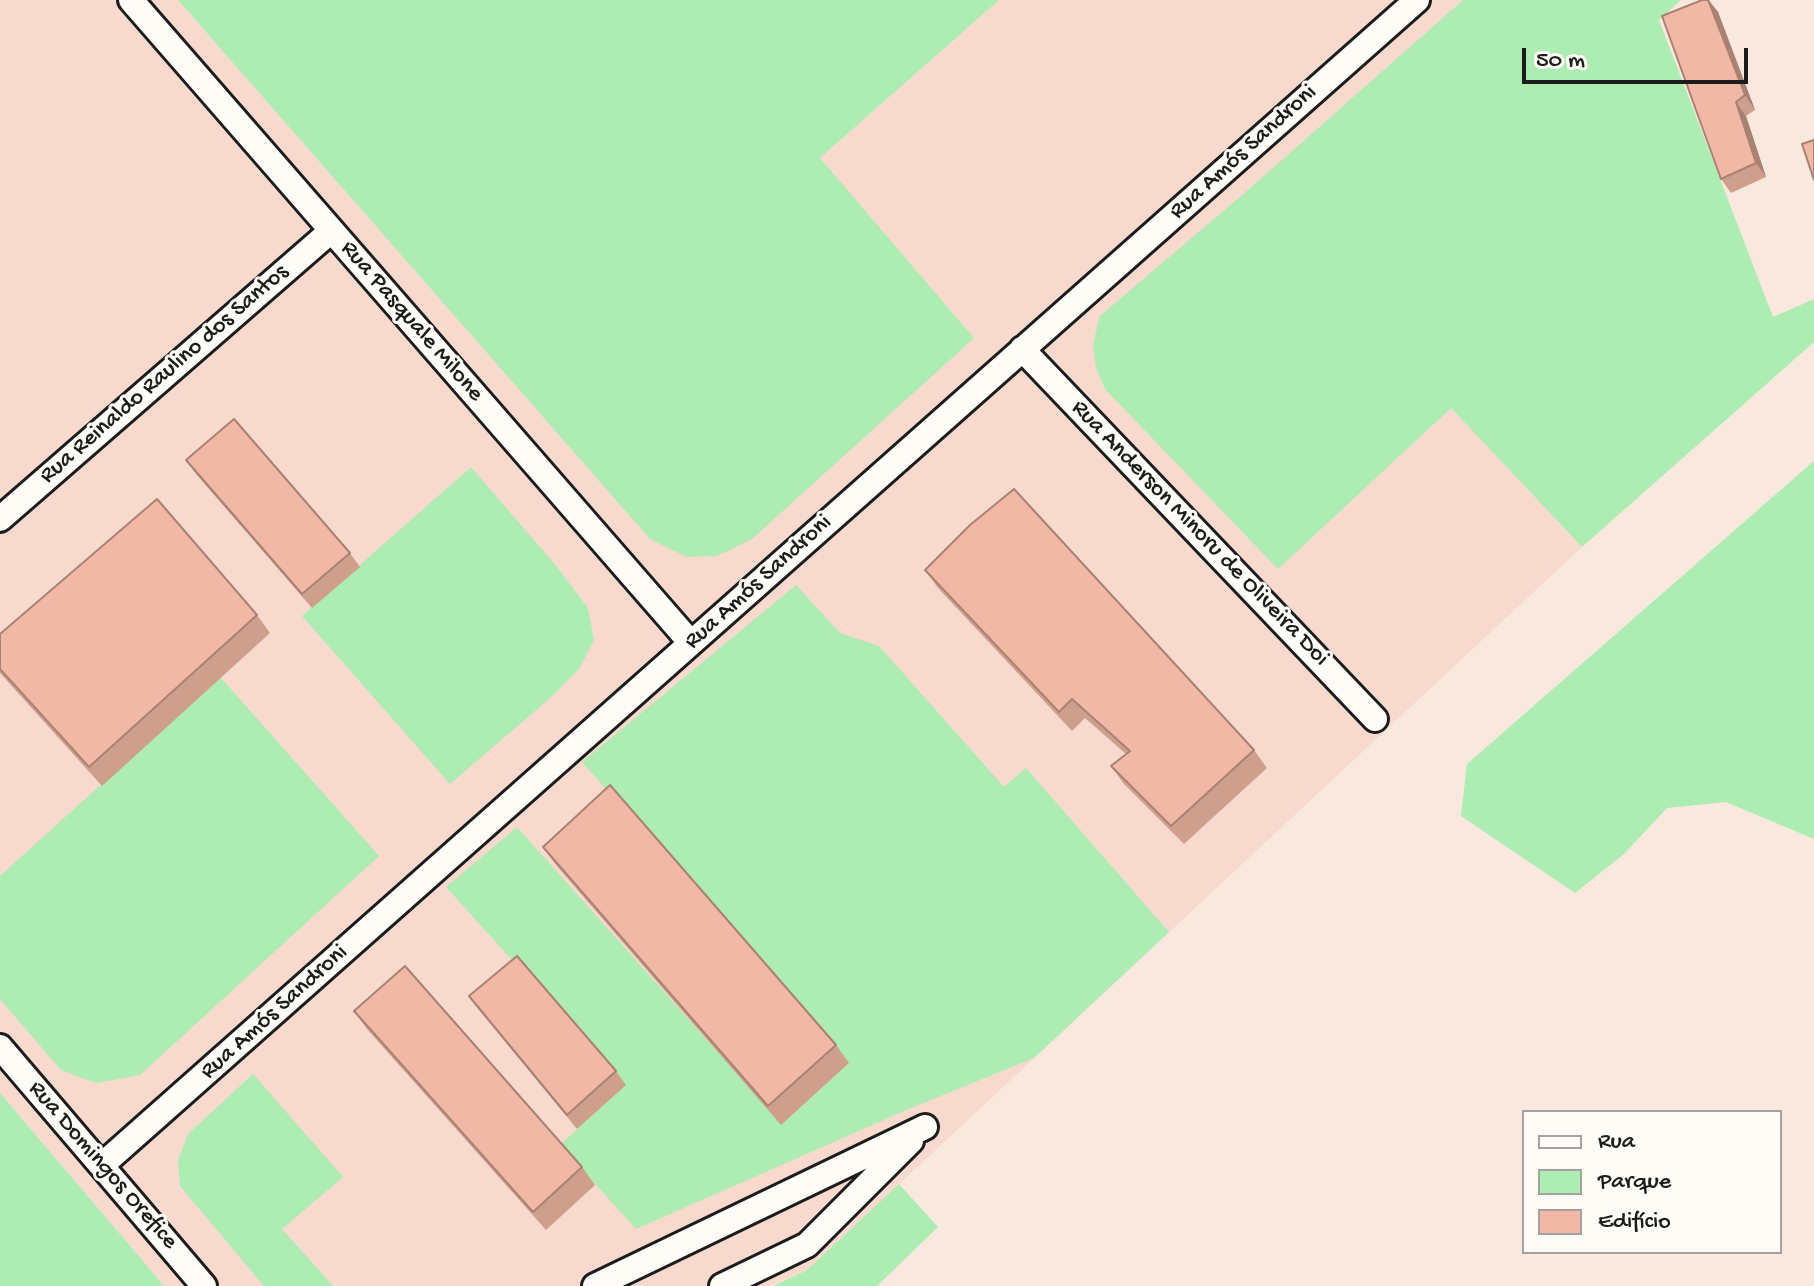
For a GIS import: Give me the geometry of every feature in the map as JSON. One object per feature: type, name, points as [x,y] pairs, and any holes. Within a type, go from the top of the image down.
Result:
[{"type":"street","name":"Rua Pasquale Milone","points":[[131,0],[691,643]]},
{"type":"street","name":"Rua Amós Sandroni","points":[[102,1165],[1417,0]]},
{"type":"street","name":"Rua Reinaldo Raulino dos Santos","points":[[0,519],[331,231]]},
{"type":"street","name":"Rua Anderson Minoru de Oliveira Doi","points":[[1022,349],[1375,719]]},
{"type":"street","name":"Rua Domingos Orefice","points":[[0,1047],[204,1286]]},
{"type":"street","points":[[595,1286],[925,1127],[807,1245],[722,1286]]},
{"type":"shaded area","points":[[0,0],[178,0],[538,407],[999,0],[1463,0],[1248,191],[1582,547],[807,1270],[769,1286],[164,1286],[0,1093]]},
{"type":"green space","points":[[178,0],[999,0],[820,158],[974,338],[752,539],[717,556],[687,557],[650,539]]},
{"type":"green space","points":[[1463,0],[1681,0],[1659,20],[1773,317],[1814,299],[1814,342],[1582,547],[1451,408],[1278,569],[1105,389],[1096,368],[1093,344],[1100,316]]},
{"type":"green space","points":[[1814,461],[1814,839],[1726,802],[1667,808],[1624,854],[1575,893],[1461,816],[1467,764]]},
{"type":"green space","points":[[471,467],[588,608],[594,640],[579,669],[551,697],[450,784],[302,616]]},
{"type":"green space","points":[[796,585],[840,633],[879,646],[1004,787],[1026,768],[1169,932],[1034,1058],[911,1108],[636,1229],[560,1145],[625,1085],[446,887],[517,827],[782,1124],[849,1063],[582,762]]},
{"type":"green space","points":[[220,677],[379,856],[140,1075],[96,1083],[61,1070],[0,999],[0,876]]},
{"type":"green space","points":[[253,1074],[343,1177],[282,1229],[333,1286],[264,1286],[180,1186],[178,1160],[188,1134]]},
{"type":"green space","points":[[0,1093],[86,1194],[164,1286],[0,1286]]},
{"type":"green space","points":[[899,1184],[938,1227],[877,1286],[773,1286],[807,1270]]},
{"type":"building","points":[[1708,0],[1745,95],[1736,102],[1756,163],[1721,179],[1662,16]]},
{"type":"building","points":[[1814,140],[1814,180],[1802,144]]},
{"type":"building","points":[[234,419],[350,553],[302,594],[186,460]]},
{"type":"building","points":[[1014,489],[1254,750],[1171,826],[1111,766],[1130,751],[1072,699],[1059,712],[925,570],[970,525]]},
{"type":"building","points":[[157,499],[257,615],[89,767],[0,669],[0,634]]},
{"type":"building","points":[[610,785],[836,1045],[768,1106],[543,847]]},
{"type":"building","points":[[517,956],[616,1071],[567,1115],[469,996]]},
{"type":"building","points":[[405,966],[582,1167],[533,1212],[354,1011]]}]
